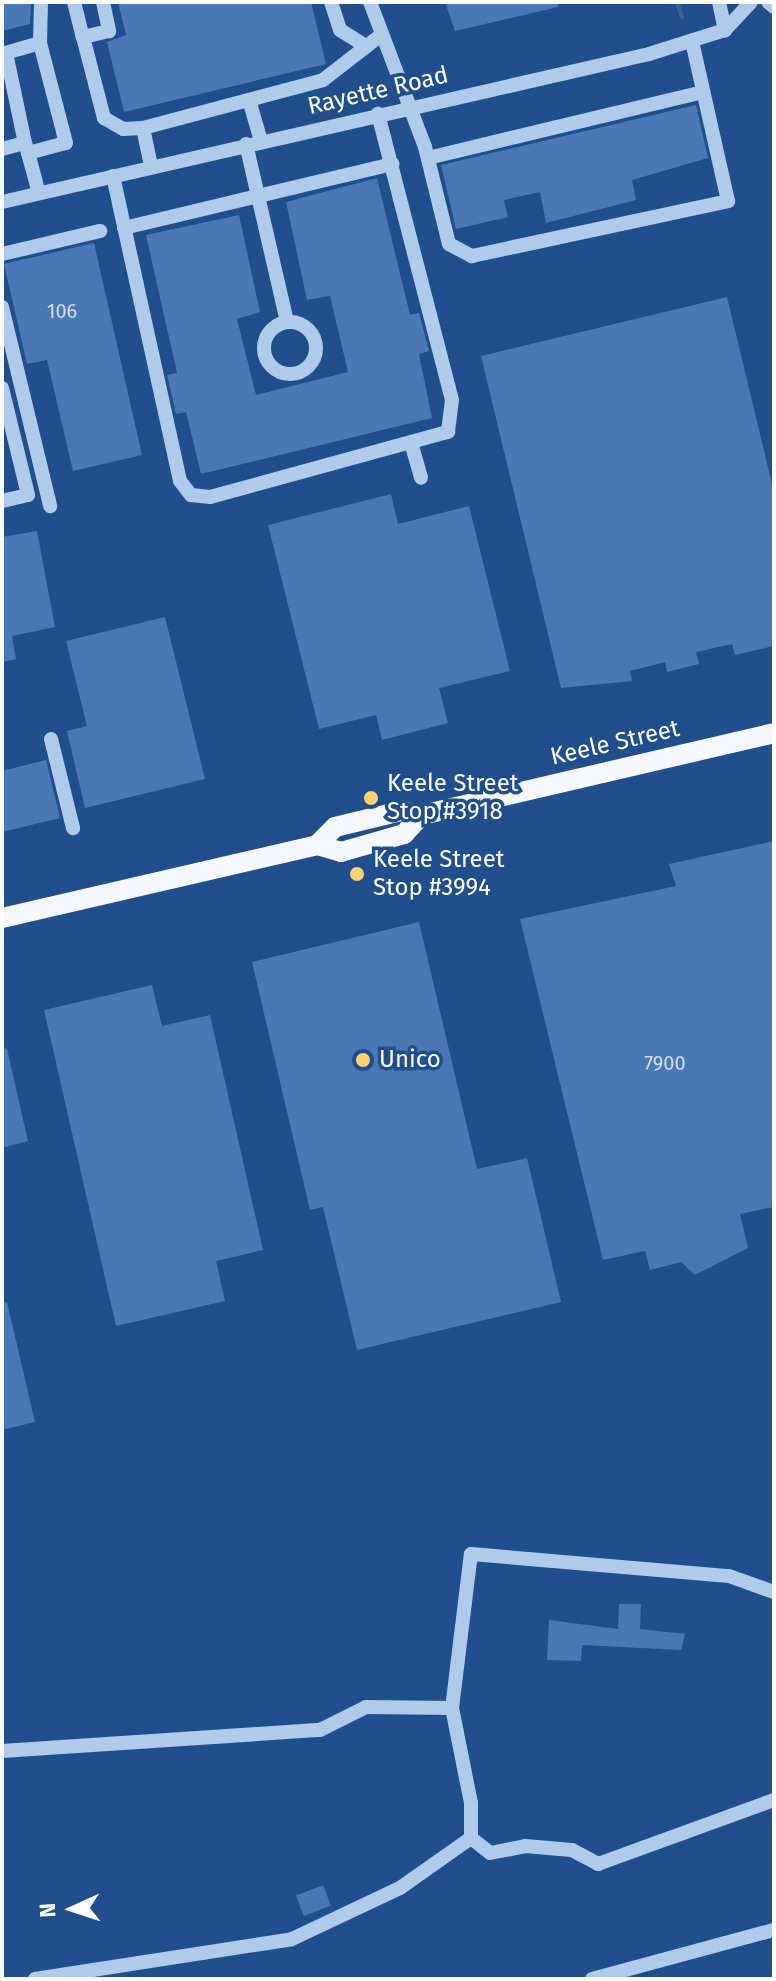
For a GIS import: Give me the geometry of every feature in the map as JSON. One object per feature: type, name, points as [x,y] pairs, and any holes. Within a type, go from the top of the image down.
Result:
[{"type":"main road","name":"Keele Street","points":[[2,918],[317,845],[335,827],[401,811],[422,815],[774,733]]},
{"type":"street","points":[[2,149],[66,143],[40,43],[41,2]]},
{"type":"street","points":[[74,2],[104,118],[123,129],[143,128],[323,80],[381,35]]},
{"type":"street","points":[[83,37],[109,31],[103,2]]},
{"type":"street","points":[[331,2],[340,30],[366,46]]},
{"type":"street","points":[[370,2],[406,107],[428,158],[449,244],[472,256],[728,201],[692,41]]},
{"type":"street","points":[[719,2],[725,30]]},
{"type":"street","name":"Rayette Road","points":[[2,202],[692,41],[725,30],[751,2]]},
{"type":"street","points":[[768,2],[774,7]]},
{"type":"street","points":[[39,193],[6,53],[40,43]]},
{"type":"street","points":[[428,158],[703,92]]},
{"type":"street","points":[[249,100],[261,141]]},
{"type":"street","points":[[113,176],[184,490],[210,497],[412,446],[448,432],[452,400],[378,113]]},
{"type":"street","points":[[143,128],[151,167]]},
{"type":"street","points":[[246,144],[287,321]]},
{"type":"street","points":[[124,228],[392,164]]},
{"type":"street","points":[[2,254],[100,231]]},
{"type":"street","points":[[2,307],[50,506]]},
{"type":"street","points":[[2,388],[28,495],[2,501]]},
{"type":"street","points":[[412,446],[421,478]]},
{"type":"street","points":[[51,739],[73,828]]},
{"type":"street","points":[[774,1592],[729,1576],[471,1554],[452,1708],[471,1838],[490,1853],[525,1846],[572,1850],[598,1864],[774,1800]]},
{"type":"street","points":[[2,1751],[320,1730],[366,1707],[452,1708]]},
{"type":"street","points":[[35,1979],[292,1939],[400,1888],[471,1838]]},
{"type":"street","points":[[592,1979],[774,1930]]},
{"type":"building","points":[[2,2],[31,2],[30,24],[2,31]]},
{"type":"building","points":[[118,2],[311,2],[326,64],[124,112],[107,42],[126,35]]},
{"type":"building","points":[[445,2],[558,2],[558,7],[455,31]]},
{"type":"building","points":[[696,105],[708,158],[632,180],[636,200],[546,223],[540,192],[504,200],[508,217],[456,229],[441,165]]},
{"type":"building","points":[[377,178],[410,315],[419,313],[429,351],[419,354],[432,418],[201,474],[186,412],[176,414],[167,375],[177,373],[146,235],[239,215],[260,312],[237,319],[256,395],[348,372],[330,296],[307,300],[286,202]]},
{"type":"building","points":[[94,243],[142,455],[73,471],[47,360],[27,364],[4,264]]},
{"type":"building","points":[[727,297],[774,492],[774,646],[735,655],[732,644],[696,652],[699,664],[667,672],[665,662],[630,671],[632,681],[561,688],[481,356]]},
{"type":"building","points":[[391,494],[398,524],[469,506],[510,671],[439,688],[448,723],[382,740],[376,715],[319,729],[268,525]]},
{"type":"building","points":[[37,531],[55,627],[12,636],[16,659],[2,662],[2,537]]},
{"type":"building","points":[[165,617],[205,779],[85,808],[67,731],[87,726],[66,641]]},
{"type":"building","points":[[46,760],[60,818],[2,832],[2,771]]},
{"type":"building","points":[[774,841],[774,1207],[740,1214],[748,1248],[695,1275],[681,1262],[650,1270],[645,1251],[603,1260],[520,919],[676,886],[669,864]]},
{"type":"building","name":"Unico","points":[[419,922],[477,1169],[527,1158],[561,1302],[357,1350],[323,1207],[310,1210],[252,962]]},
{"type":"building","points":[[152,985],[162,1026],[210,1015],[263,1250],[216,1261],[225,1301],[116,1326],[44,1010]]},
{"type":"building","points":[[7,1049],[28,1141],[2,1148],[2,1050]]},
{"type":"building","points":[[7,1302],[35,1422],[2,1430],[2,1303]]},
{"type":"building","points":[[619,1604],[641,1604],[640,1629],[685,1634],[681,1650],[582,1645],[581,1661],[547,1660],[549,1620],[618,1629]]},
{"type":"building","points":[[323,1885],[331,1906],[304,1916],[296,1895]]},
{"type":"waterway","points":[[677,2],[682,17]]},
{"type":"place","name":"Keele Street Stop #3918","points":[[371,798]]},
{"type":"place","name":"Keele Street Stop #3994","points":[[357,874]]},
{"type":"place","name":"Unico","points":[[363,1060]]}]
